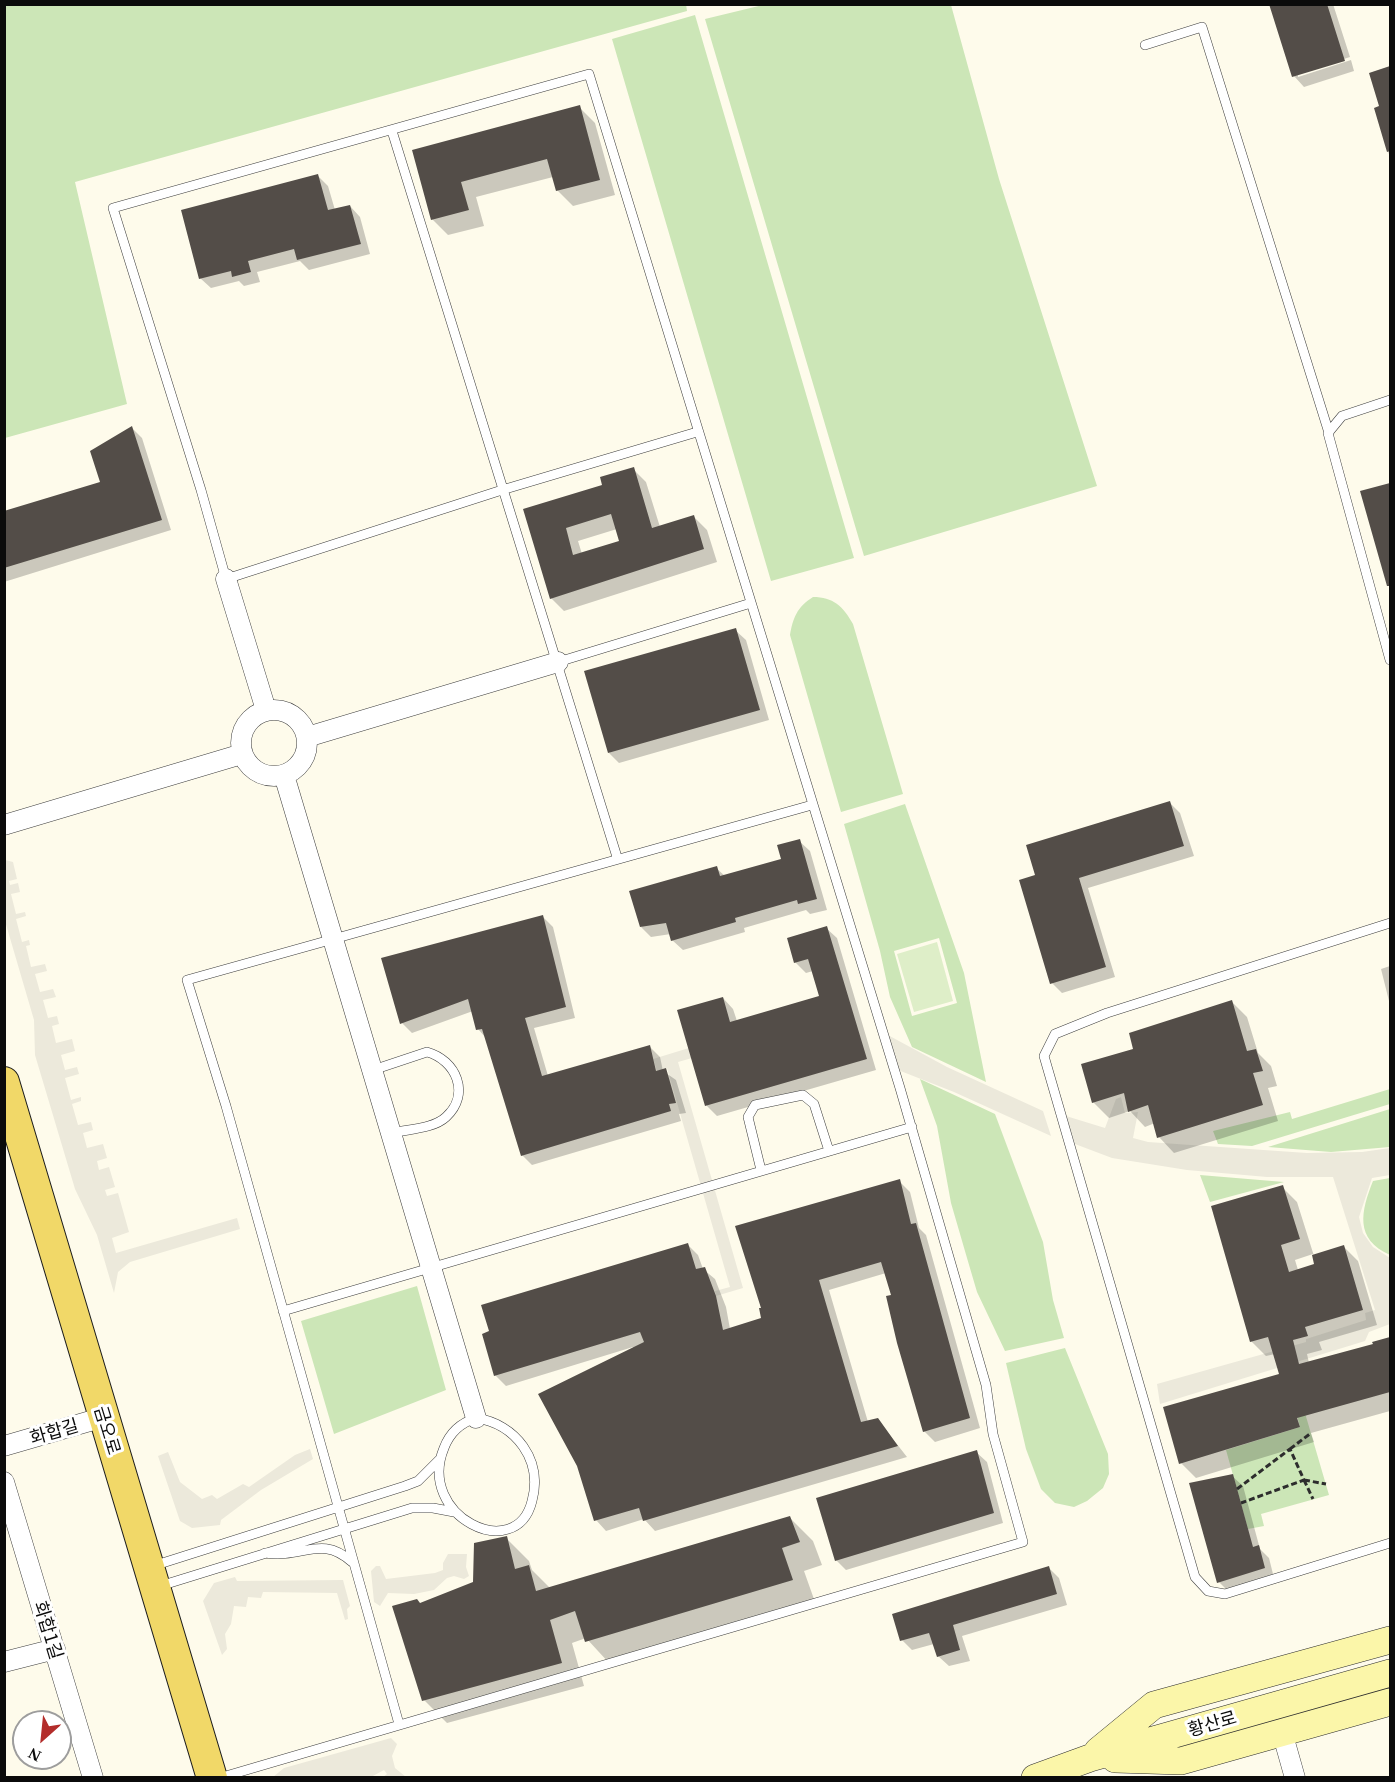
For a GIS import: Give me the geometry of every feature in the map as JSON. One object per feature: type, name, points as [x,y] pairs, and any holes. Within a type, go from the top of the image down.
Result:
[{"type":"main road","name":"금오로","points":[[4,1082],[212,1778]]},
{"type":"main road","points":[[1090,1758],[1154,1705],[1390,1640]]},
{"type":"main road","name":"황산로","points":[[1035,1778],[1090,1758],[1390,1672]]},
{"type":"main road","points":[[1090,1758],[1181,1761],[1390,1702]]},
{"type":"street","points":[[225,579],[266,710]]},
{"type":"street","points":[[307,737],[558,662]]},
{"type":"street","points":[[277,709],[296,718],[307,737],[305,756],[293,771],[284,775],[274,776],[254,770],[242,754],[242,732],[248,722],[266,710],[277,709]]},
{"type":"street","points":[[4,825],[242,754]]},
{"type":"street","points":[[284,775],[476,1418]]},
{"type":"street","name":"화합길","points":[[4,1446],[104,1417]]},
{"type":"street","name":"화합1길","points":[[4,1482],[93,1778]]},
{"type":"street","points":[[4,1662],[55,1648]]},
{"type":"street","points":[[1282,1732],[1295,1778]]},
{"type":"lane","points":[[1145,45],[1202,27],[1329,433],[1331,452],[1390,660]]},
{"type":"lane","points":[[219,1778],[1023,1542],[993,1434],[986,1385],[912,1127],[589,74],[113,208],[201,490],[225,579],[502,490],[697,432]]},
{"type":"lane","points":[[392,131],[617,857]]},
{"type":"lane","points":[[1329,433],[1342,416],[1390,400]]},
{"type":"lane","points":[[558,662],[751,603]]},
{"type":"lane","points":[[399,1724],[187,980],[617,857],[812,805]]},
{"type":"lane","points":[[1390,923],[1107,1013],[1055,1034],[1044,1056],[1195,1577],[1208,1591],[1225,1594],[1390,1544]]},
{"type":"lane","points":[[373,1070],[427,1052],[446,1060],[454,1069],[459,1083],[453,1108],[445,1118],[425,1126],[392,1133]]},
{"type":"lane","points":[[761,1170],[748,1117],[755,1105],[803,1095],[814,1104],[829,1151]]},
{"type":"lane","points":[[283,1311],[433,1269],[912,1127]]},
{"type":"lane","points":[[152,1577],[338,1507],[418,1481],[440,1459],[453,1431],[462,1422],[476,1418],[501,1424],[517,1437],[526,1449],[534,1476],[532,1503],[516,1525],[496,1531],[470,1524],[454,1512],[440,1486],[440,1459]]},
{"type":"lane","points":[[152,1577],[262,1553],[412,1508],[433,1508],[454,1512]]},
{"type":"lane","points":[[262,1553],[283,1556],[329,1547],[340,1551],[353,1563]]},
{"type":"path","points":[[1237,1489],[1311,1433]]},
{"type":"path","points":[[1290,1449],[1313,1499]]},
{"type":"path","points":[[1241,1503],[1304,1480],[1326,1484]]},
{"type":"green space","points":[[5,4],[686,4],[687,11],[75,182],[127,404],[5,438]]},
{"type":"green space","points":[[767,4],[951,5],[999,179],[1097,486],[864,556],[705,19]]},
{"type":"green space","points":[[695,15],[854,558],[771,581],[612,39]]},
{"type":"green space","points":[[813,597],[820,597],[837,604],[853,624],[903,794],[841,812],[790,635],[797,613]]},
{"type":"green space","points":[[905,804],[964,973],[986,1082],[912,1047],[890,997],[880,951],[844,824]],"holes":[[[939,938],[957,1003],[912,1016],[894,951]]]},
{"type":"green space","points":[[937,942],[953,1001],[914,1012],[897,954]]},
{"type":"green space","points":[[920,1079],[995,1114],[1043,1242],[1053,1300],[1064,1338],[1005,1351],[977,1292],[951,1203],[937,1126]]},
{"type":"green space","points":[[1390,1089],[1390,1104],[1252,1146],[1218,1144],[1213,1131],[1290,1112],[1292,1119]]},
{"type":"green space","points":[[1390,1109],[1390,1147],[1331,1152],[1268,1147]]},
{"type":"green space","points":[[1200,1175],[1284,1182],[1210,1202]]},
{"type":"green space","points":[[1390,1178],[1390,1255],[1370,1241],[1363,1223],[1373,1181]]},
{"type":"green space","points":[[417,1286],[446,1390],[334,1434],[301,1321]]},
{"type":"green space","points":[[1065,1348],[1108,1454],[1109,1474],[1103,1488],[1087,1501],[1074,1507],[1055,1503],[1041,1489],[1026,1449],[1006,1363]]},
{"type":"green space","points":[[1305,1413],[1329,1495],[1261,1514],[1264,1526],[1248,1529],[1226,1450],[1300,1427],[1297,1416]]},
{"type":"shaded area","points":[[5,860],[13,862],[17,879],[9,881],[10,885],[18,883],[20,892],[11,894],[16,914],[25,912],[26,916],[16,919],[22,942],[29,940],[30,945],[26,946],[31,967],[45,964],[47,971],[35,974],[40,992],[53,989],[56,997],[43,1000],[48,1018],[57,1016],[59,1024],[52,1026],[56,1043],[72,1039],[75,1051],[61,1055],[65,1070],[77,1067],[79,1074],[65,1078],[71,1100],[81,1097],[81,1101],[72,1104],[78,1125],[91,1122],[93,1130],[83,1133],[87,1148],[103,1144],[107,1158],[97,1161],[99,1170],[109,1167],[115,1187],[105,1190],[107,1196],[118,1193],[129,1232],[112,1238],[116,1253],[237,1218],[240,1229],[130,1262],[118,1272],[114,1293],[97,1235],[75,1189],[35,1055],[34,1020],[5,921]]},
{"type":"shaded area","points":[[886,1034],[947,1067],[1043,1111],[1051,1136],[954,1092],[898,1070]]},
{"type":"shaded area","points":[[689,1048],[692,1058],[678,1062],[743,1288],[716,1296],[715,1291],[730,1287],[667,1068],[657,1071],[653,1059]]},
{"type":"shaded area","points":[[1121,1097],[1125,1113],[1138,1112],[1133,1138],[1148,1142],[1307,1153],[1362,1152],[1390,1148],[1390,1175],[1372,1178],[1359,1217],[1363,1233],[1373,1247],[1390,1258],[1390,1324],[1369,1332],[1365,1341],[1160,1404],[1157,1384],[1306,1342],[1306,1339],[1366,1320],[1365,1313],[1375,1310],[1333,1177],[1267,1177],[1187,1170],[1112,1158],[1075,1144],[1066,1116],[1105,1128],[1116,1099]]},
{"type":"shaded area","points":[[310,1449],[313,1459],[261,1490],[221,1520],[220,1525],[192,1528],[180,1521],[158,1456],[168,1452],[180,1482],[202,1499],[212,1495],[217,1499],[243,1484],[249,1487],[295,1455]]},
{"type":"shaded area","points":[[448,1554],[467,1554],[466,1567],[469,1576],[464,1579],[454,1576],[447,1578],[434,1590],[414,1594],[388,1593],[380,1606],[374,1602],[371,1571],[376,1566],[380,1566],[386,1579],[435,1573],[443,1570],[443,1563]]},
{"type":"shaded area","points":[[235,1577],[237,1581],[343,1580],[350,1606],[347,1609],[348,1619],[345,1620],[337,1593],[263,1592],[261,1598],[248,1597],[246,1607],[234,1606],[231,1624],[225,1634],[227,1649],[222,1655],[203,1601],[214,1583]]},
{"type":"shaded area","points":[[391,1738],[397,1744],[392,1756],[395,1768],[406,1777],[383,1777],[387,1774],[384,1770],[371,1777],[273,1777],[284,1768]]},
{"type":"building","points":[[1269,4],[1327,4],[1345,61],[1292,77]]},
{"type":"building","points":[[1390,66],[1390,151],[1387,152],[1374,108],[1379,106],[1369,73]]},
{"type":"building","points":[[580,105],[600,180],[556,191],[547,159],[461,182],[469,210],[431,220],[412,150]]},
{"type":"building","points":[[318,174],[328,210],[350,205],[361,244],[297,260],[294,249],[248,261],[251,272],[232,277],[231,271],[199,279],[181,210]]},
{"type":"building","points":[[132,426],[162,520],[4,568],[4,511],[100,482],[90,451]]},
{"type":"building","points":[[634,467],[652,528],[694,515],[704,549],[550,599],[523,509],[602,485],[600,477]],"holes":[[[611,514],[619,541],[573,555],[566,528]]]},
{"type":"building","points":[[1390,483],[1390,586],[1387,586],[1360,491]]},
{"type":"building","points":[[736,628],[760,710],[608,753],[584,671]]},
{"type":"building","points":[[1170,801],[1184,846],[1079,878],[1106,967],[1050,984],[1019,880],[1035,875],[1026,845]]},
{"type":"building","points":[[800,839],[817,899],[798,904],[797,900],[735,918],[736,922],[671,941],[666,923],[640,927],[629,891],[717,866],[720,876],[781,859],[777,845]]},
{"type":"building","points":[[543,915],[566,1007],[525,1018],[542,1076],[650,1045],[656,1071],[666,1068],[676,1103],[669,1104],[671,1111],[521,1156],[482,1029],[476,1030],[468,999],[400,1024],[381,958]]},
{"type":"building","points":[[827,926],[867,1059],[705,1106],[677,1010],[723,997],[730,1022],[819,996],[808,959],[794,963],[787,938]]},
{"type":"building","points":[[1232,1000],[1247,1051],[1256,1049],[1263,1071],[1253,1073],[1263,1105],[1157,1138],[1148,1105],[1128,1112],[1124,1093],[1092,1103],[1081,1064],[1133,1049],[1129,1033]]},
{"type":"building","points":[[900,1179],[911,1224],[916,1223],[970,1418],[923,1432],[897,1343],[886,1296],[891,1295],[881,1262],[819,1280],[861,1422],[878,1418],[898,1446],[643,1521],[639,1508],[594,1521],[577,1466],[538,1394],[644,1342],[640,1332],[494,1376],[482,1334],[489,1331],[481,1305],[688,1243],[696,1269],[705,1267],[716,1296],[723,1330],[761,1318],[759,1308],[761,1308],[735,1226]]},
{"type":"building","points":[[1283,1185],[1300,1239],[1281,1245],[1289,1272],[1314,1264],[1312,1255],[1344,1245],[1363,1310],[1305,1327],[1308,1336],[1293,1340],[1299,1364],[1373,1344],[1372,1342],[1390,1337],[1390,1392],[1297,1418],[1300,1427],[1179,1464],[1163,1407],[1279,1374],[1268,1337],[1250,1342],[1211,1206]]},
{"type":"building","points":[[977,1450],[994,1513],[835,1561],[816,1498]]},
{"type":"building","points":[[1233,1474],[1253,1547],[1259,1545],[1265,1568],[1217,1583],[1189,1483]]},
{"type":"building","points":[[790,1516],[800,1542],[782,1548],[793,1580],[585,1642],[575,1611],[550,1620],[562,1663],[422,1701],[392,1606],[417,1599],[420,1603],[473,1582],[474,1543],[507,1536],[515,1569],[529,1565],[536,1591]]},
{"type":"building","points":[[1049,1566],[1057,1594],[953,1625],[960,1650],[937,1657],[929,1633],[900,1641],[892,1614]]}]
